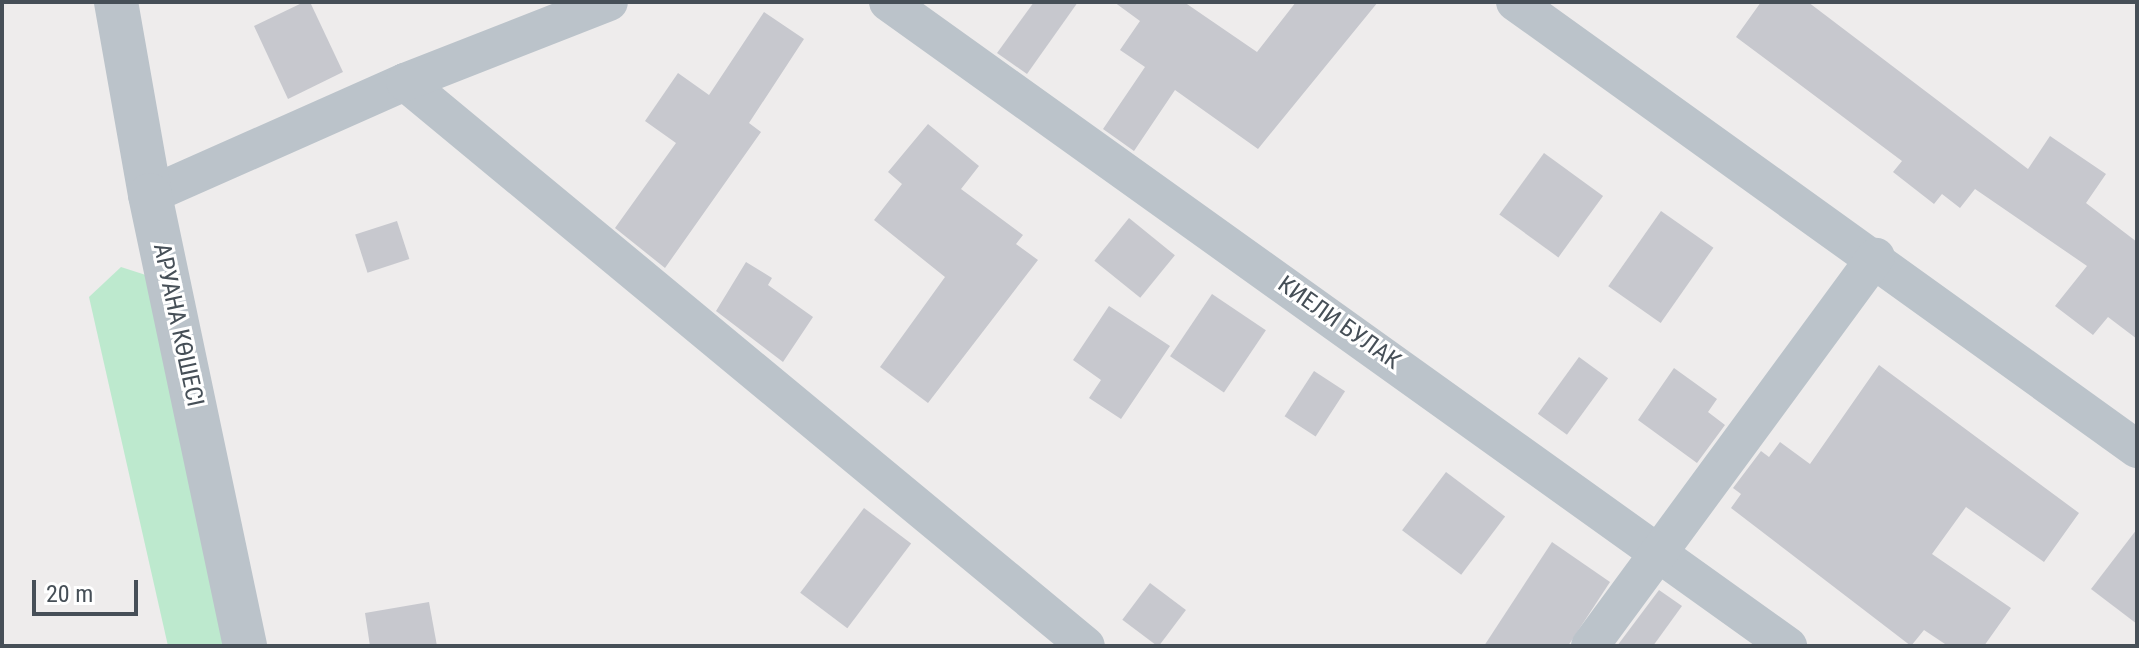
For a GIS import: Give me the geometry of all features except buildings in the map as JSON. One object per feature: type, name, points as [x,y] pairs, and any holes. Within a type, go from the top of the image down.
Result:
[{"type":"street","name":"АРУАНА КӨШЕСІ","points":[[116,2],[150,195],[245,646]]},
{"type":"street","points":[[150,195],[405,82],[609,2]]},
{"type":"street","name":"КИЕЛИ БУЛАК","points":[[888,2],[1788,646]]},
{"type":"street","points":[[1515,2],[1876,257],[2137,449]]},
{"type":"street","points":[[405,82],[1086,646]]},
{"type":"street","points":[[1590,646],[1876,257]]},
{"type":"green space","points":[[121,267],[155,278],[229,646],[168,646],[89,297]]}]
